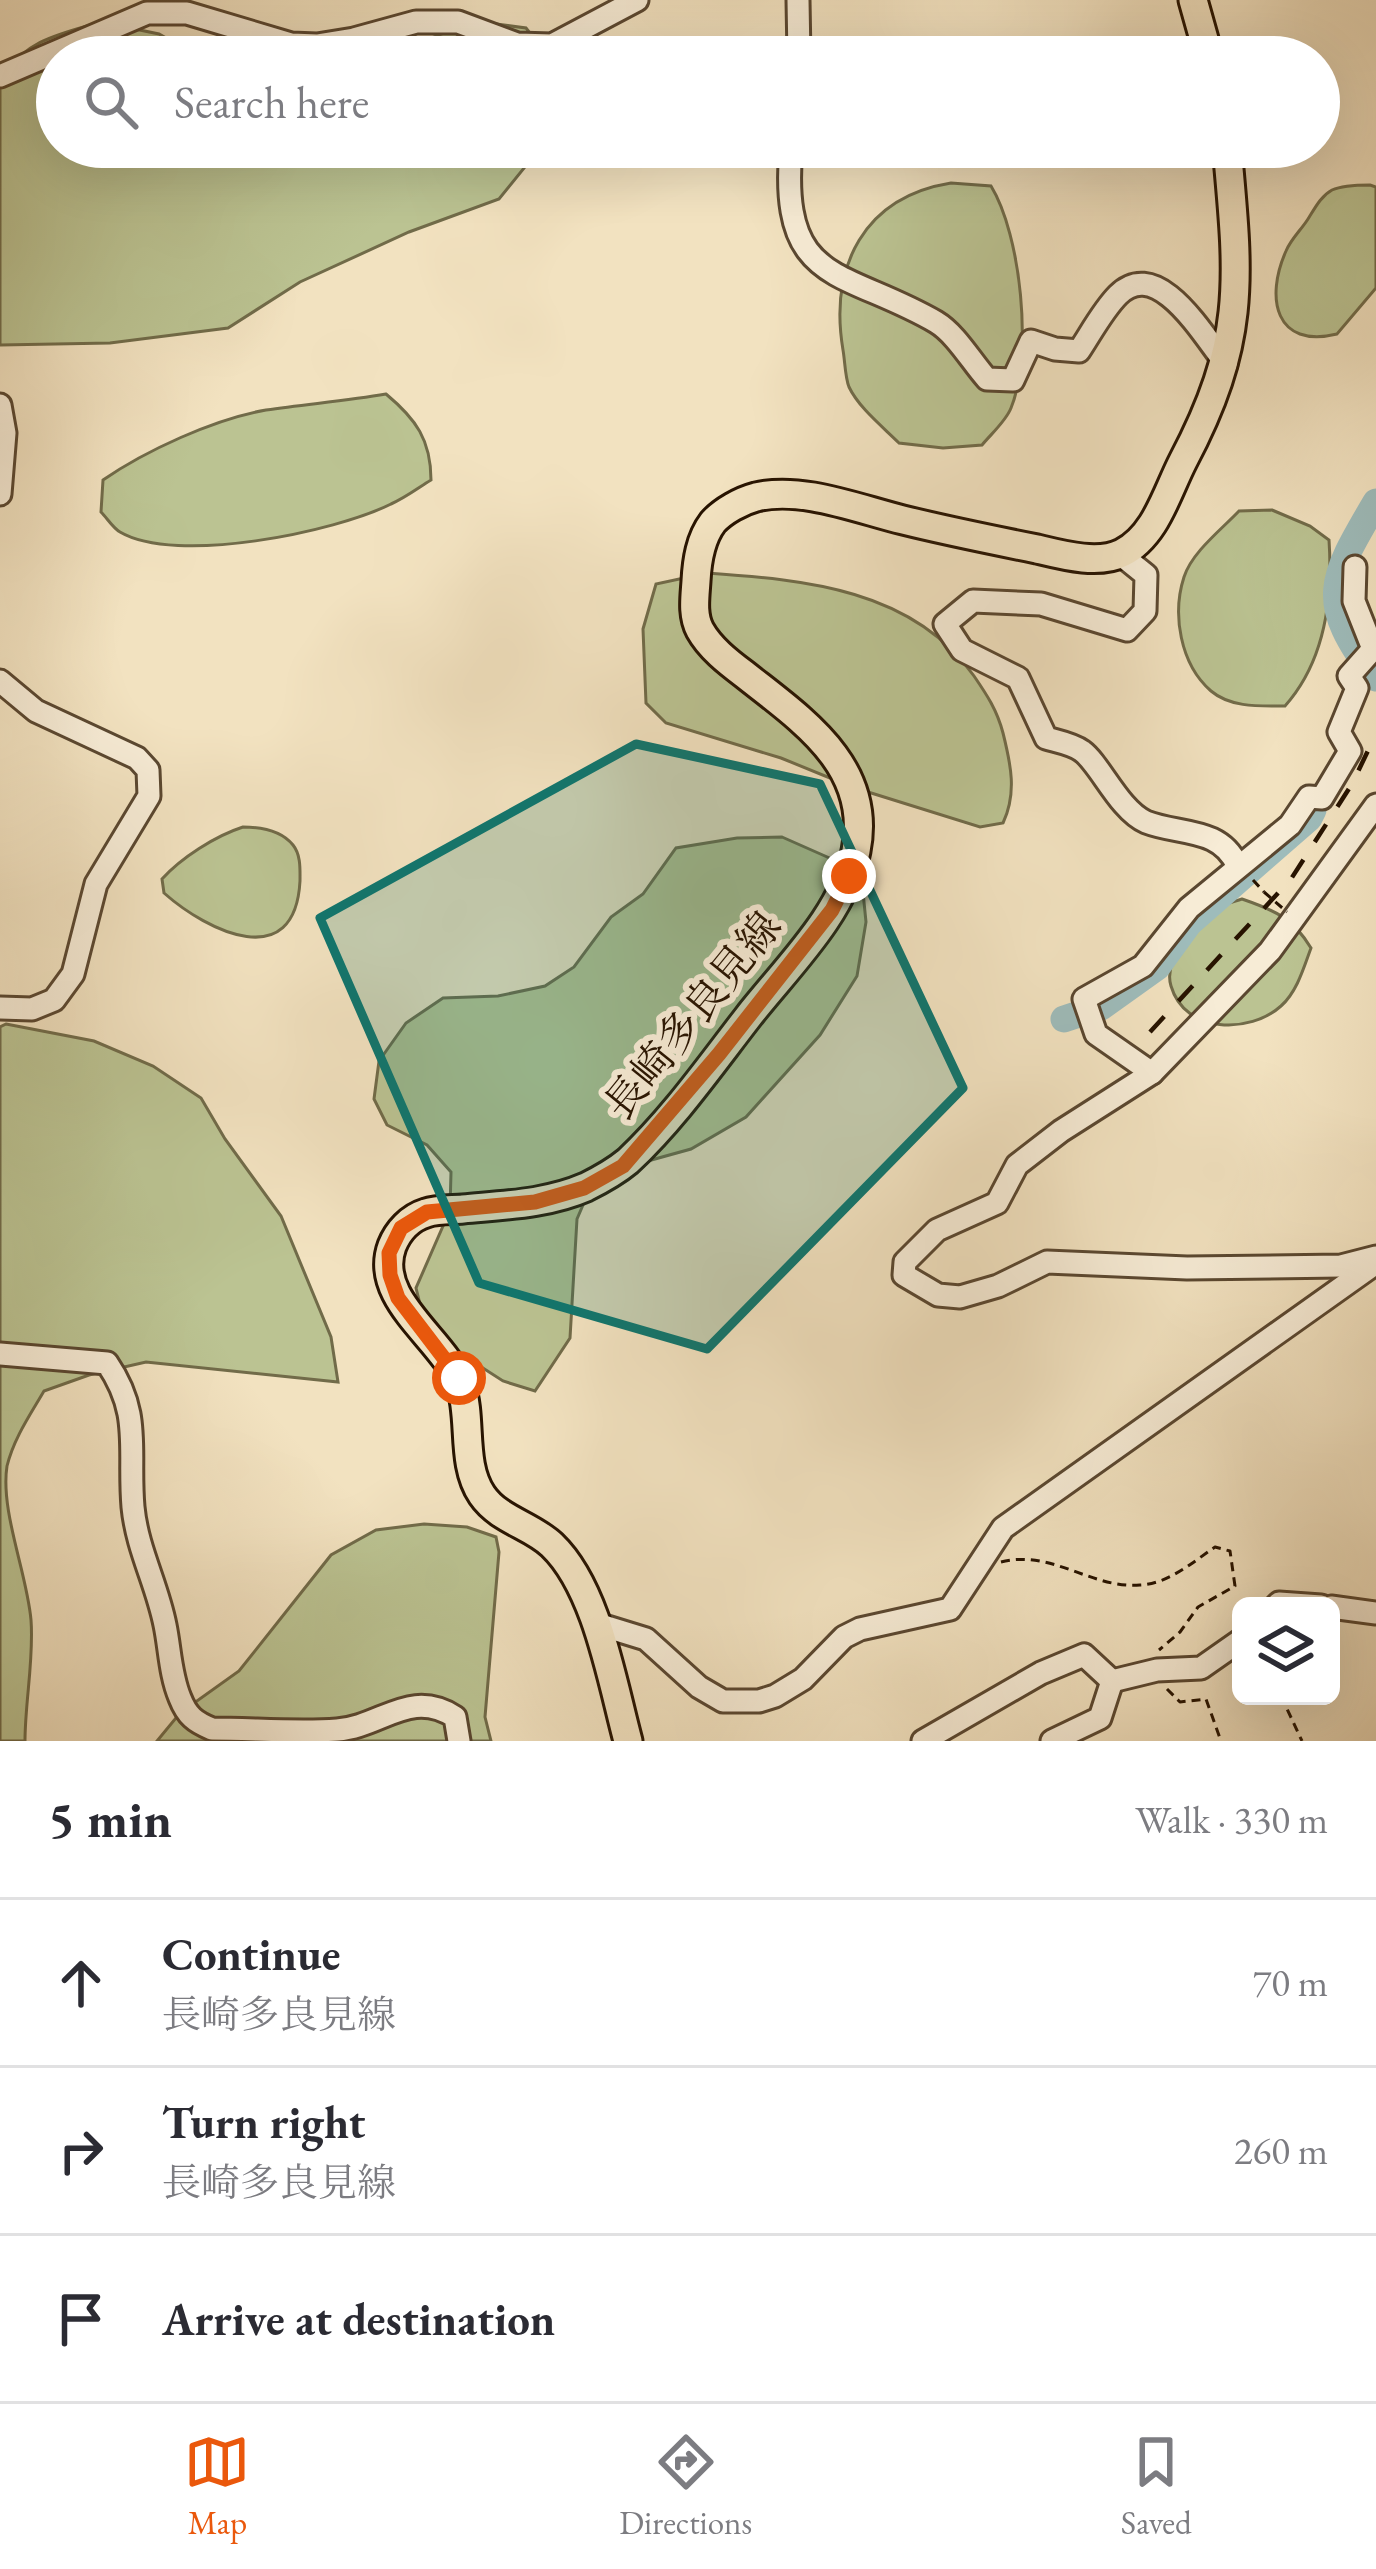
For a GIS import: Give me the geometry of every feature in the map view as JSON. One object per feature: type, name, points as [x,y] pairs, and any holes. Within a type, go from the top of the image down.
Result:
[{"type":"main road","points":[[1192,0],[1203,36]]},
{"type":"main road","points":[[1120,554],[1150,530],[1226,364],[1236,314],[1238,266],[1229,168]]},
{"type":"main road","name":"長崎多良見線","points":[[628,1741],[594,1623],[569,1566],[549,1542],[495,1511],[478,1491],[459,1378],[398,1298],[389,1253],[401,1228],[427,1212],[535,1202],[584,1188],[623,1166],[832,910],[849,876],[857,847],[854,791],[840,761],[817,731],[719,655],[699,628],[694,609],[700,548],[714,522],[734,506],[758,496],[790,495],[1078,558],[1120,554]]},
{"type":"street","points":[[569,36],[637,0]]},
{"type":"street","points":[[798,0],[799,36]]},
{"type":"street","points":[[93,36],[147,13],[187,13],[264,36]]},
{"type":"street","points":[[365,36],[416,22],[458,22],[496,36]]},
{"type":"street","points":[[0,76],[36,61]]},
{"type":"street","points":[[791,168],[791,204],[808,254],[834,277],[941,325],[987,379],[1013,380],[1030,340],[1079,351],[1116,296],[1130,285],[1153,285],[1172,295],[1226,364]]},
{"type":"street","points":[[0,406],[5,433],[0,494]]},
{"type":"street","points":[[1120,554],[1146,575],[1145,610],[1127,630],[1041,604],[974,601],[945,624],[962,650],[1018,678],[1046,737],[1083,751],[1103,781],[1143,821],[1197,832],[1230,850],[1237,866]]},
{"type":"street","points":[[1152,1073],[1096,1034],[1084,999],[1143,966],[1190,908],[1290,825],[1309,797],[1322,798],[1350,751],[1340,732],[1357,688],[1349,676],[1373,649],[1354,601],[1355,567]]},
{"type":"street","points":[[0,681],[36,711],[137,758],[148,770],[149,796],[96,884],[80,953],[64,987],[54,1000],[32,1009],[0,1008]]},
{"type":"street","points":[[1376,805],[1270,952],[1152,1073],[1016,1165],[997,1203],[937,1230],[905,1262],[904,1275],[938,1295],[959,1297],[998,1286],[1047,1262],[1187,1268],[1341,1266],[1376,1260]]},
{"type":"street","points":[[594,1623],[646,1639],[699,1688],[724,1701],[775,1696],[860,1628],[950,1610],[1003,1528],[1376,1260]]},
{"type":"street","points":[[0,1354],[107,1363],[123,1386],[130,1407],[139,1547],[166,1626],[168,1657],[180,1700],[194,1721],[212,1729],[342,1730],[412,1706],[438,1706],[454,1717],[459,1741]]},
{"type":"street","points":[[1340,1608],[1376,1613]]},
{"type":"street","points":[[1112,1681],[1157,1670],[1201,1668],[1232,1646]]},
{"type":"street","points":[[923,1741],[1041,1673],[1084,1655],[1112,1681]]},
{"type":"street","points":[[1052,1741],[1100,1718],[1112,1681]]},
{"type":"path","points":[[1256,883],[1287,912]]},
{"type":"path","points":[[976,1568],[1018,1558],[1047,1560],[1139,1586],[1168,1578],[1215,1547],[1230,1551],[1235,1586],[1198,1607],[1180,1632],[1149,1658]]},
{"type":"path","points":[[1165,1687],[1180,1702],[1206,1699],[1221,1741]]},
{"type":"path","points":[[1285,1705],[1302,1741]]},
{"type":"highlighted area","points":[[636,744],[820,784],[963,1088],[707,1349],[479,1283],[320,918]]},
{"type":"green space","points":[[473,21],[526,28],[532,36],[436,36]]},
{"type":"green space","points":[[101,22],[162,36],[55,36]]},
{"type":"green space","points":[[33,46],[36,168],[524,168],[499,199],[409,232],[300,282],[228,328],[110,343],[0,345],[0,77]]},
{"type":"green space","points":[[951,183],[991,186],[1010,234],[1022,327],[1018,385],[1009,413],[982,445],[943,448],[899,443],[849,387],[840,319],[842,290],[859,240],[875,220],[895,203]]},
{"type":"green space","points":[[1376,187],[1376,288],[1337,334],[1300,334],[1280,316],[1277,302],[1276,286],[1286,251],[1328,193]]},
{"type":"green space","points":[[386,394],[420,431],[431,480],[366,515],[256,541],[178,545],[120,532],[101,512],[103,480],[181,438],[266,410]]},
{"type":"green space","points":[[1272,510],[1329,540],[1327,607],[1318,649],[1285,706],[1246,705],[1219,697],[1192,667],[1181,638],[1180,591],[1194,559],[1239,511]]},
{"type":"green space","points":[[707,573],[854,594],[920,624],[949,647],[979,683],[1001,725],[1011,779],[1003,823],[980,827],[666,723],[646,703],[643,629],[656,584]]},
{"type":"green space","points":[[243,827],[283,836],[299,858],[295,910],[283,928],[266,936],[225,931],[164,893],[162,879],[179,863]]},
{"type":"green space","points":[[782,837],[861,872],[866,922],[857,976],[820,1035],[746,1117],[691,1149],[637,1164],[589,1191],[577,1219],[570,1338],[535,1391],[503,1381],[427,1332],[416,1288],[450,1210],[451,1172],[427,1145],[387,1125],[374,1099],[379,1061],[406,1023],[443,998],[498,996],[545,986],[574,967],[611,917],[643,894],[676,848],[737,838]]},
{"type":"green space","points":[[1242,899],[1282,916],[1311,948],[1291,994],[1268,1015],[1236,1025],[1204,1021],[1178,1002],[1171,986],[1172,965],[1198,923],[1218,907]]},
{"type":"green space","points":[[6,1024],[94,1041],[153,1066],[201,1098],[281,1216],[331,1337],[338,1382],[146,1362],[44,1391],[14,1446],[6,1484],[31,1620],[25,1741],[0,1741],[0,1027]]},
{"type":"green space","points":[[424,1524],[467,1527],[496,1537],[499,1552],[485,1717],[491,1741],[157,1741],[180,1713],[239,1671],[331,1555],[376,1530]]},
{"type":"waterway","points":[[1376,502],[1348,552],[1337,590],[1345,629],[1376,678]]},
{"type":"waterway","points":[[1101,1007],[1157,967],[1189,923],[1313,810]]},
{"type":"waterway","points":[[1064,1019],[1076,1015]]},
{"type":"railway","points":[[1150,1032],[1291,879],[1352,784],[1376,734]]},
{"type":"route","points":[[459,1378],[398,1298],[389,1253],[401,1228],[427,1212],[535,1202],[584,1188],[623,1166],[832,910],[849,876]]}]
